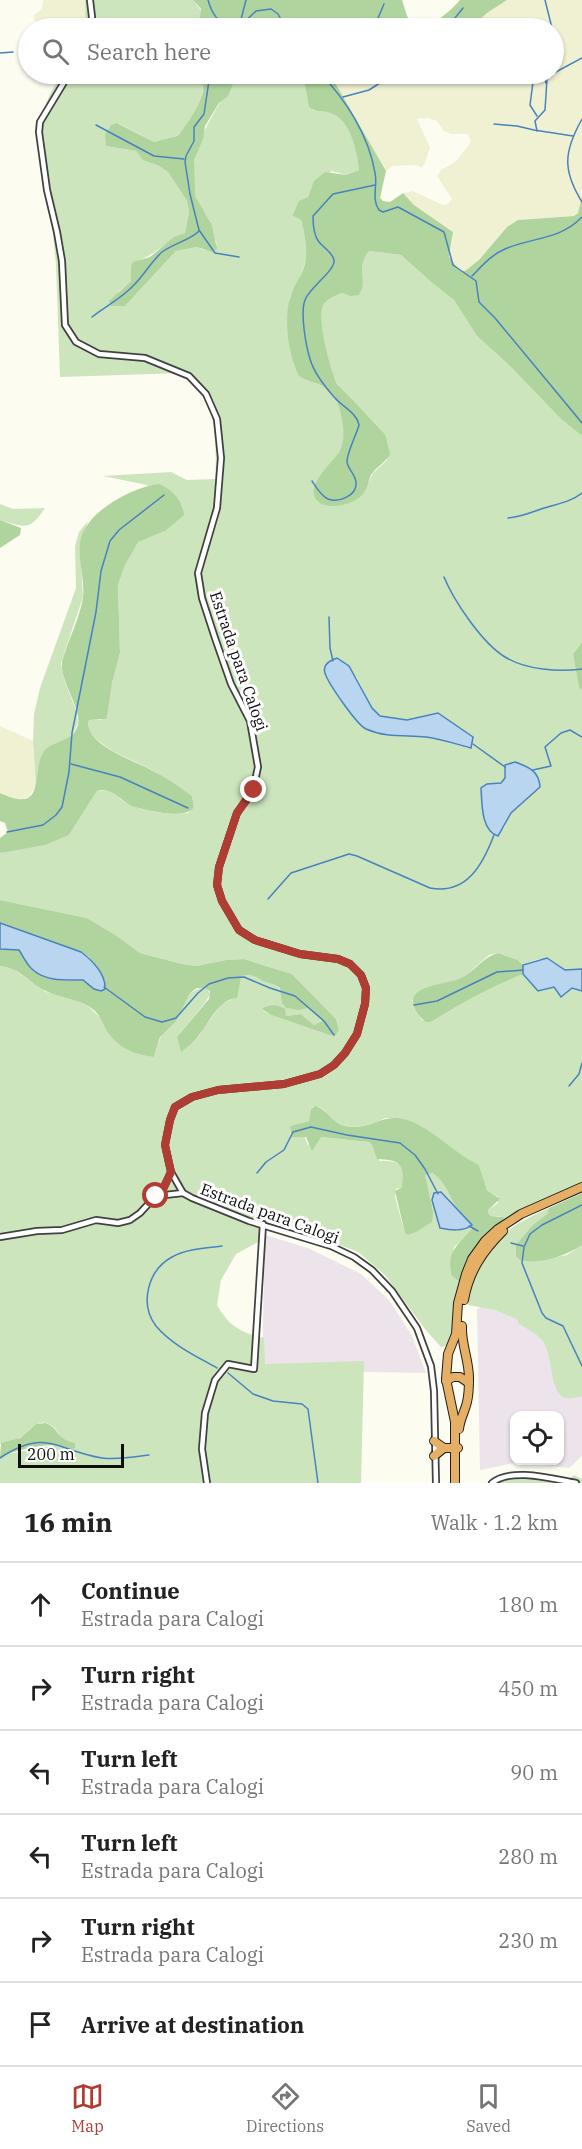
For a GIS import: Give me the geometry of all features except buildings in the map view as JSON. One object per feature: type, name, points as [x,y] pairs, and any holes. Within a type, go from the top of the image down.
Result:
[{"type":"highway","points":[[457,1483],[455,1422],[446,1381],[448,1354],[456,1334],[458,1303],[463,1280],[485,1240],[503,1226],[521,1214],[582,1189]]},
{"type":"highway","points":[[457,1448],[460,1422],[468,1400],[469,1383],[469,1361],[461,1334],[463,1307],[468,1282],[481,1255],[510,1226],[582,1189]]},
{"type":"highway","points":[[446,1381],[453,1377],[460,1377],[469,1383]]},
{"type":"highway","points":[[434,1441],[444,1448],[457,1448]]},
{"type":"highway","points":[[434,1456],[444,1448]]},
{"type":"street","points":[[90,0],[92,18]]},
{"type":"street","name":"Estrada para Calogi","points":[[63,84],[40,122],[39,132],[47,190],[62,261],[65,325],[76,342],[99,354],[145,358],[189,376],[206,394],[217,419],[220,458],[217,508],[198,573],[202,598],[214,638],[231,684],[250,722],[258,767],[254,790],[237,813],[219,867],[217,885],[222,901],[239,930],[255,940],[300,954],[338,959],[350,964],[361,975],[366,988],[365,1004],[357,1034],[334,1065],[320,1074],[284,1084],[218,1090],[192,1097],[175,1107],[165,1145],[171,1172],[183,1193],[249,1221],[331,1246],[354,1257],[372,1270],[396,1296],[417,1328],[430,1366],[434,1391],[436,1483]]},
{"type":"street","points":[[0,1237],[37,1231],[62,1230],[96,1220],[118,1223],[130,1220],[140,1213],[164,1187],[171,1172]]},
{"type":"street","points":[[156,1196],[183,1193]]},
{"type":"street","points":[[207,1483],[202,1449],[205,1413],[215,1380],[228,1364],[254,1369],[263,1224]]},
{"type":"street","points":[[492,1483],[501,1477],[511,1475],[576,1483]]},
{"type":"shaded area","points":[[265,1235],[308,1248],[361,1274],[389,1300],[412,1336],[426,1373],[262,1370]]},
{"type":"shaded area","points":[[519,1281],[582,1354],[582,1456],[569,1468],[544,1465],[564,1465],[564,1411],[510,1411],[510,1464],[480,1470],[477,1309]]},
{"type":"green space","points":[[43,0],[86,0],[85,18],[34,18],[33,16],[42,9]]},
{"type":"green space","points":[[85,0],[193,0],[206,18],[85,18]]},
{"type":"green space","points":[[193,0],[402,0],[408,18],[200,18],[201,9]]},
{"type":"green space","points":[[460,0],[507,0],[482,18],[440,18]]},
{"type":"green space","points":[[507,0],[582,0],[582,197],[578,213],[574,216],[518,220],[507,227],[479,260],[465,271],[460,271],[449,257],[453,239],[450,230],[414,205],[403,193],[413,191],[443,205],[448,204],[452,199],[437,176],[441,170],[455,162],[471,142],[468,134],[451,134],[444,131],[437,121],[428,118],[417,119],[430,147],[425,163],[422,168],[417,165],[392,166],[386,171],[336,84],[564,84],[564,18],[482,18]]},
{"type":"green space","points":[[56,84],[202,84],[199,104],[178,137],[154,142],[118,123],[106,146],[136,151],[146,161],[168,172],[187,201],[189,212],[185,233],[133,263],[131,281],[118,292],[125,306],[176,251],[197,247],[204,250],[217,244],[212,226],[194,194],[192,177],[198,146],[231,84],[305,84],[307,98],[313,110],[333,113],[345,123],[355,146],[359,170],[346,175],[332,171],[312,187],[308,197],[299,202],[292,214],[301,220],[306,251],[305,263],[292,291],[289,307],[292,357],[301,375],[331,392],[342,413],[345,430],[339,453],[315,484],[364,492],[373,473],[387,460],[385,434],[337,383],[327,356],[322,322],[323,306],[328,300],[342,293],[357,295],[361,292],[361,264],[369,251],[401,255],[454,300],[477,336],[510,366],[561,419],[582,436],[582,642],[573,654],[579,688],[582,690],[582,969],[565,970],[545,959],[523,965],[518,960],[498,953],[489,955],[463,978],[442,985],[412,1000],[422,1020],[431,1022],[476,996],[523,974],[540,988],[554,987],[565,993],[572,988],[582,991],[582,1184],[505,1222],[500,1216],[491,1216],[488,1213],[488,1210],[498,1203],[498,1197],[487,1190],[479,1165],[424,1129],[400,1119],[386,1118],[365,1125],[345,1126],[333,1120],[321,1108],[312,1107],[309,1121],[290,1126],[290,1135],[304,1136],[308,1145],[321,1137],[369,1142],[380,1161],[393,1162],[401,1166],[403,1181],[401,1188],[396,1189],[395,1197],[407,1235],[429,1223],[425,1175],[432,1173],[444,1185],[468,1221],[472,1230],[454,1247],[450,1271],[451,1275],[462,1284],[456,1343],[441,1347],[385,1275],[358,1252],[299,1229],[263,1219],[262,1240],[236,1254],[221,1280],[217,1305],[226,1319],[236,1328],[264,1338],[265,1364],[364,1361],[361,1483],[0,1483],[0,1458],[8,1454],[55,1445],[68,1450],[74,1443],[64,1440],[52,1426],[42,1423],[17,1439],[0,1444],[0,966],[10,967],[46,992],[77,1000],[89,1007],[139,1054],[154,1057],[162,1033],[171,1025],[190,993],[202,987],[208,989],[210,994],[177,1037],[198,1037],[221,1004],[235,998],[241,977],[248,975],[277,986],[290,1009],[308,1008],[322,1021],[314,1025],[301,1014],[286,1016],[262,1010],[329,1035],[335,1036],[339,1030],[336,1019],[292,974],[244,959],[196,966],[182,964],[140,953],[87,918],[0,900],[0,853],[69,835],[97,791],[108,790],[124,802],[156,812],[188,813],[194,807],[192,796],[152,770],[109,749],[88,730],[89,720],[102,720],[120,653],[118,585],[125,565],[137,542],[165,531],[147,485],[103,476],[171,472],[187,480],[215,479],[216,458],[210,408],[199,387],[183,373],[60,377],[56,264],[36,127]],"holes":[[[356,676],[372,708],[380,716],[407,720],[438,713],[461,730],[471,748],[426,737],[389,736],[356,719],[328,679]],[[515,762],[528,767],[540,787],[511,813],[504,828],[493,834],[486,825],[487,784],[501,783],[505,778],[504,768]]]},
{"type":"green space","points":[[233,84],[228,96],[219,103],[205,126],[203,139],[194,160],[195,196],[212,225],[217,249],[212,252],[197,247],[176,251],[125,306],[111,306],[109,301],[131,281],[133,262],[150,257],[174,237],[185,233],[189,212],[187,201],[168,172],[143,160],[136,151],[106,146],[105,135],[111,125],[117,123],[154,142],[178,136],[200,100],[203,92],[202,85]]},
{"type":"green space","points":[[305,84],[336,84],[386,171],[380,198],[390,202],[403,193],[414,205],[453,232],[449,257],[460,271],[465,271],[479,260],[507,227],[518,220],[574,216],[578,213],[582,197],[582,436],[561,419],[510,366],[477,336],[454,300],[401,255],[369,251],[363,264],[363,284],[359,295],[351,296],[342,293],[324,304],[323,333],[337,384],[385,434],[390,454],[371,475],[363,494],[355,500],[347,504],[330,506],[317,500],[314,493],[315,484],[338,454],[343,439],[343,428],[341,414],[333,395],[325,388],[299,376],[292,358],[287,314],[293,288],[305,264],[306,252],[301,220],[292,215],[299,201],[308,197],[314,181],[325,172],[346,175],[359,170],[355,146],[344,122],[331,113],[309,107]]},
{"type":"green space","points":[[159,484],[176,496],[184,515],[165,531],[138,542],[125,565],[118,585],[120,653],[107,716],[106,719],[89,720],[89,729],[94,737],[112,751],[163,777],[192,796],[194,807],[184,813],[158,812],[130,805],[108,791],[97,791],[69,835],[45,845],[0,853],[0,838],[8,832],[5,823],[0,821],[0,793],[25,799],[31,796],[35,789],[43,753],[46,749],[71,736],[78,725],[77,712],[62,664],[83,598],[80,543],[83,532],[99,512],[110,503],[136,490]]},
{"type":"green space","points":[[0,504],[13,509],[45,508],[35,521],[21,526],[0,520]]},
{"type":"green space","points":[[0,520],[21,528],[20,535],[0,548]]},
{"type":"green space","points":[[88,521],[80,543],[83,597],[61,663],[78,723],[68,739],[43,753],[36,787],[34,714],[40,688],[76,588],[75,546],[79,532]]},
{"type":"green space","points":[[582,642],[582,690],[579,688],[573,654]]},
{"type":"green space","points":[[0,726],[33,741],[36,787],[28,797],[21,800],[0,793]]},
{"type":"green space","points":[[0,900],[87,918],[140,953],[182,964],[196,966],[244,959],[292,974],[336,1019],[339,1030],[335,1036],[329,1035],[271,1015],[262,1009],[276,1005],[285,1009],[286,1016],[301,1014],[314,1025],[322,1021],[308,1008],[299,1010],[286,1008],[282,1003],[280,988],[248,975],[241,977],[237,998],[219,1007],[197,1038],[181,1052],[177,1037],[209,999],[210,991],[205,988],[197,988],[190,993],[176,1021],[160,1037],[154,1057],[134,1052],[111,1037],[99,1016],[90,1007],[48,992],[13,969],[0,966],[0,949],[19,950],[32,970],[48,978],[65,981],[83,980],[99,971],[89,957],[81,952],[0,923]]},
{"type":"green space","points":[[498,953],[518,960],[523,965],[523,974],[476,996],[431,1022],[426,1022],[420,1016],[413,1003],[418,992],[457,980],[488,957]]},
{"type":"green space","points":[[315,1106],[345,1126],[364,1126],[387,1119],[405,1119],[417,1124],[479,1165],[487,1190],[500,1199],[488,1210],[488,1213],[491,1216],[503,1217],[505,1222],[462,1284],[451,1275],[452,1254],[472,1229],[441,1181],[432,1173],[425,1175],[433,1212],[432,1222],[407,1235],[395,1191],[401,1188],[403,1180],[400,1165],[389,1160],[377,1159],[369,1142],[321,1137],[312,1151],[306,1137],[291,1137],[290,1126],[309,1121],[311,1109]]},
{"type":"green space","points":[[582,1193],[582,1245],[552,1258],[535,1261],[520,1260],[516,1256],[516,1245],[532,1226],[547,1214],[549,1208]]},
{"type":"green space","points":[[549,1208],[541,1220],[545,1259],[567,1255],[582,1245],[582,1396],[572,1398],[563,1397],[555,1386],[548,1353],[540,1337],[518,1323],[518,1320],[496,1310],[468,1305],[471,1286],[479,1266],[496,1240],[526,1219]]},
{"type":"green space","points":[[46,1423],[64,1439],[75,1443],[75,1448],[69,1449],[55,1445],[39,1446],[0,1458],[1,1443],[20,1438],[36,1424]]},
{"type":"green space","points":[[505,1474],[569,1480],[574,1475],[582,1479],[582,1483],[489,1483],[492,1479]]},
{"type":"water","points":[[337,658],[349,666],[372,708],[380,716],[407,720],[438,713],[473,737],[471,748],[432,738],[388,735],[366,729],[345,706],[325,674],[326,665]]},
{"type":"water","points":[[515,762],[535,773],[540,787],[511,813],[498,836],[492,833],[485,823],[481,788],[487,784],[501,783],[505,778],[505,765]]},
{"type":"water","points":[[0,923],[81,952],[94,963],[101,973],[105,989],[101,991],[94,989],[83,980],[57,980],[38,974],[29,966],[19,950],[0,949]]},
{"type":"water","points":[[547,958],[565,970],[582,969],[582,991],[572,988],[561,997],[554,987],[538,991],[523,974],[523,965]]},
{"type":"water","points":[[441,1192],[472,1225],[461,1230],[440,1228],[432,1200],[434,1193]]},
{"type":"waterway","points":[[208,0],[211,10],[217,18]]},
{"type":"waterway","points":[[241,18],[246,0]]},
{"type":"waterway","points":[[545,0],[550,18]]},
{"type":"waterway","points":[[378,18],[384,4]]},
{"type":"waterway","points":[[455,18],[463,8]]},
{"type":"waterway","points":[[249,18],[256,11],[271,9],[280,18]]},
{"type":"waterway","points":[[0,53],[13,52]]},
{"type":"waterway","points":[[564,68],[582,58]]},
{"type":"waterway","points":[[208,84],[204,114],[194,127],[194,141],[186,156],[190,194],[199,230],[215,253],[239,257]]},
{"type":"waterway","points":[[330,84],[355,119],[368,146],[376,178],[375,201],[379,210],[383,212],[398,207],[444,232],[453,265],[476,281],[479,302],[495,318],[582,423]]},
{"type":"waterway","points":[[343,97],[369,90],[378,84]]},
{"type":"waterway","points":[[533,84],[530,105],[537,116]]},
{"type":"waterway","points":[[537,131],[535,121],[545,110],[547,84]]},
{"type":"waterway","points":[[582,119],[572,141],[568,160],[571,180],[582,202]]},
{"type":"waterway","points":[[494,124],[573,136]]},
{"type":"waterway","points":[[96,125],[154,156],[184,159]]},
{"type":"waterway","points":[[312,481],[321,494],[328,499],[342,499],[353,492],[356,480],[347,461],[359,425],[353,414],[335,398],[321,380],[312,364],[307,346],[303,321],[305,300],[331,269],[334,260],[317,239],[313,216],[333,194],[375,185]]},
{"type":"waterway","points":[[472,276],[500,251],[565,230],[582,217]]},
{"type":"waterway","points":[[92,317],[129,290],[162,252],[199,231]]},
{"type":"waterway","points":[[508,518],[562,503],[582,493]]},
{"type":"waterway","points":[[7,832],[43,825],[62,807],[69,772],[72,733],[96,612],[101,571],[110,541],[119,530],[164,495]]},
{"type":"waterway","points":[[444,577],[470,621],[496,651],[523,665],[543,669],[582,669]]},
{"type":"waterway","points":[[329,617],[330,648],[333,661]]},
{"type":"waterway","points":[[533,770],[551,766],[545,747],[561,733],[570,730],[582,737]]},
{"type":"waterway","points":[[473,744],[505,767]]},
{"type":"waterway","points":[[71,764],[120,777],[188,808]]},
{"type":"waterway","points":[[268,899],[291,873],[349,854],[430,888],[454,887],[464,882],[479,866],[494,835]]},
{"type":"waterway","points":[[414,1005],[437,1001],[497,972],[523,970]]},
{"type":"waterway","points":[[104,987],[145,1017],[162,1022],[176,1018],[209,984],[228,978],[244,977],[295,996],[324,1021],[334,1035]]},
{"type":"waterway","points":[[569,1086],[579,1074],[582,1063]]},
{"type":"waterway","points":[[257,1173],[266,1162],[284,1150],[293,1132],[311,1127],[400,1143],[415,1155],[438,1194]]},
{"type":"waterway","points":[[582,1205],[542,1225],[530,1234],[524,1247],[522,1263],[542,1313],[546,1318],[563,1326],[582,1366]]},
{"type":"waterway","points":[[469,1226],[478,1231]]},
{"type":"waterway","points":[[511,1243],[523,1246]]},
{"type":"waterway","points":[[217,1368],[185,1350],[162,1333],[151,1317],[147,1298],[157,1270],[172,1257],[190,1251],[222,1246]]},
{"type":"waterway","points":[[228,1373],[253,1394],[273,1401],[302,1404],[308,1409],[318,1483]]},
{"type":"waterway","points":[[0,1458],[29,1444],[41,1443],[102,1458],[149,1455]]},
{"type":"route","points":[[156,1196],[164,1187],[171,1172],[165,1145],[175,1107],[192,1097],[218,1090],[284,1084],[320,1074],[334,1065],[345,1053],[357,1034],[365,1004],[366,988],[361,975],[350,964],[338,959],[300,954],[255,940],[239,930],[222,901],[217,885],[219,867],[229,843],[237,813],[254,790]]}]
